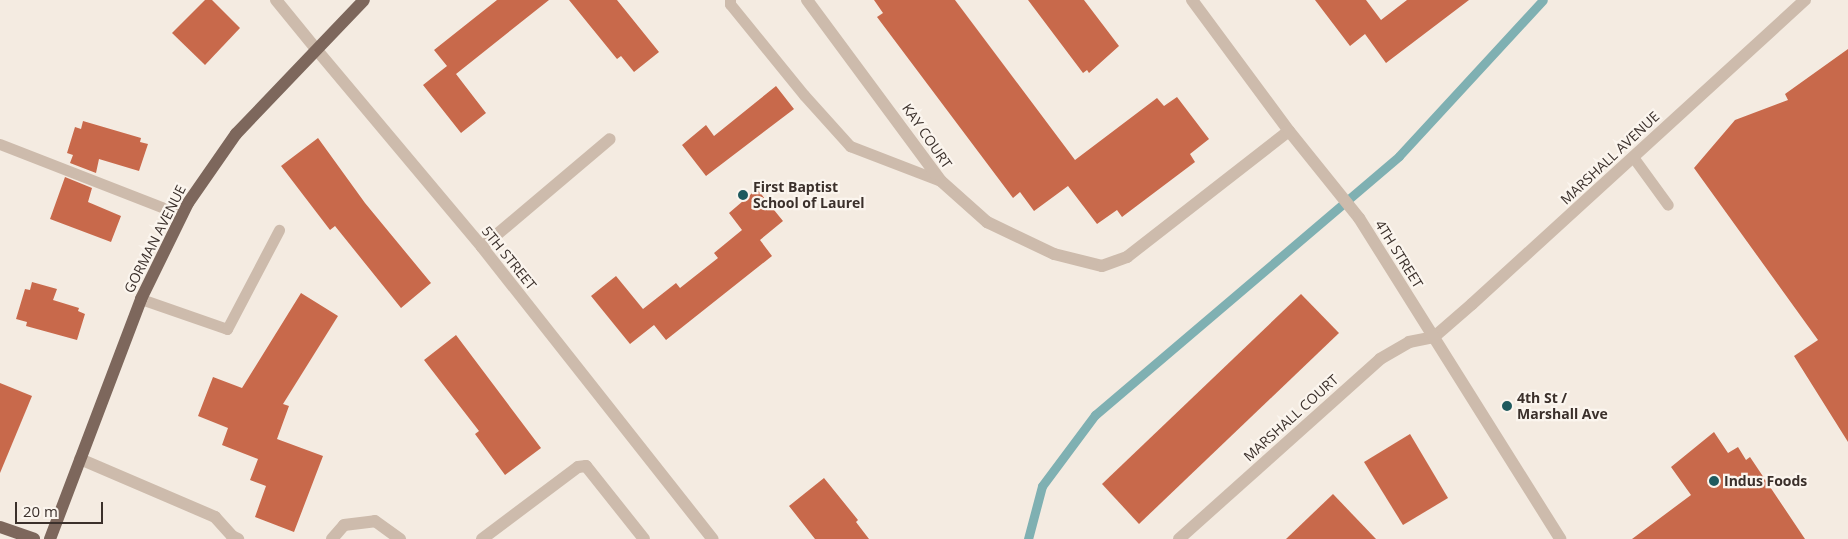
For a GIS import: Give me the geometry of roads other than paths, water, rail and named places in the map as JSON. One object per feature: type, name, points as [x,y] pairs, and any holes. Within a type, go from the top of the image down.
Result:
[{"type":"main road","name":"GORMAN AVENUE","points":[[50,539],[141,298],[182,215],[236,134],[364,0]]},
{"type":"main road","points":[[0,527],[34,539]]},
{"type":"street","name":"5TH STREET","points":[[276,0],[482,247],[713,539]]},
{"type":"street","name":"KAY COURT","points":[[806,0],[941,181],[987,222],[1054,254],[1102,266],[1127,257],[1289,131]]},
{"type":"street","name":"4TH STREET","points":[[1192,0],[1289,131],[1360,218],[1560,539]]},
{"type":"street","name":"MARSHALL AVENUE","points":[[1434,337],[1805,0]]},
{"type":"street","points":[[482,247],[610,139]]},
{"type":"street","name":"MARSHALL COURT","points":[[1179,539],[1380,358],[1409,342],[1434,337]]},
{"type":"street","points":[[80,459],[215,517],[232,536],[238,539]]},
{"type":"street","points":[[482,539],[578,467],[586,466],[644,539]]},
{"type":"street","points":[[332,539],[344,525],[375,521],[400,539]]},
{"type":"lane","points":[[730,0],[730,4],[804,95],[850,146],[941,181]]},
{"type":"lane","points":[[0,144],[182,215]]},
{"type":"lane","points":[[1633,157],[1668,205]]},
{"type":"lane","points":[[141,298],[227,329],[279,230]]},
{"type":"waterway","points":[[1028,539],[1042,486],[1095,415],[1399,156],[1543,0]]},
{"type":"place","name":"First Baptist School of Laurel","points":[[743,195]]},
{"type":"place","name":"4th St / Marshall Ave","points":[[1507,406]]},
{"type":"place","name":"Indus Foods","points":[[1714,481]]}]
